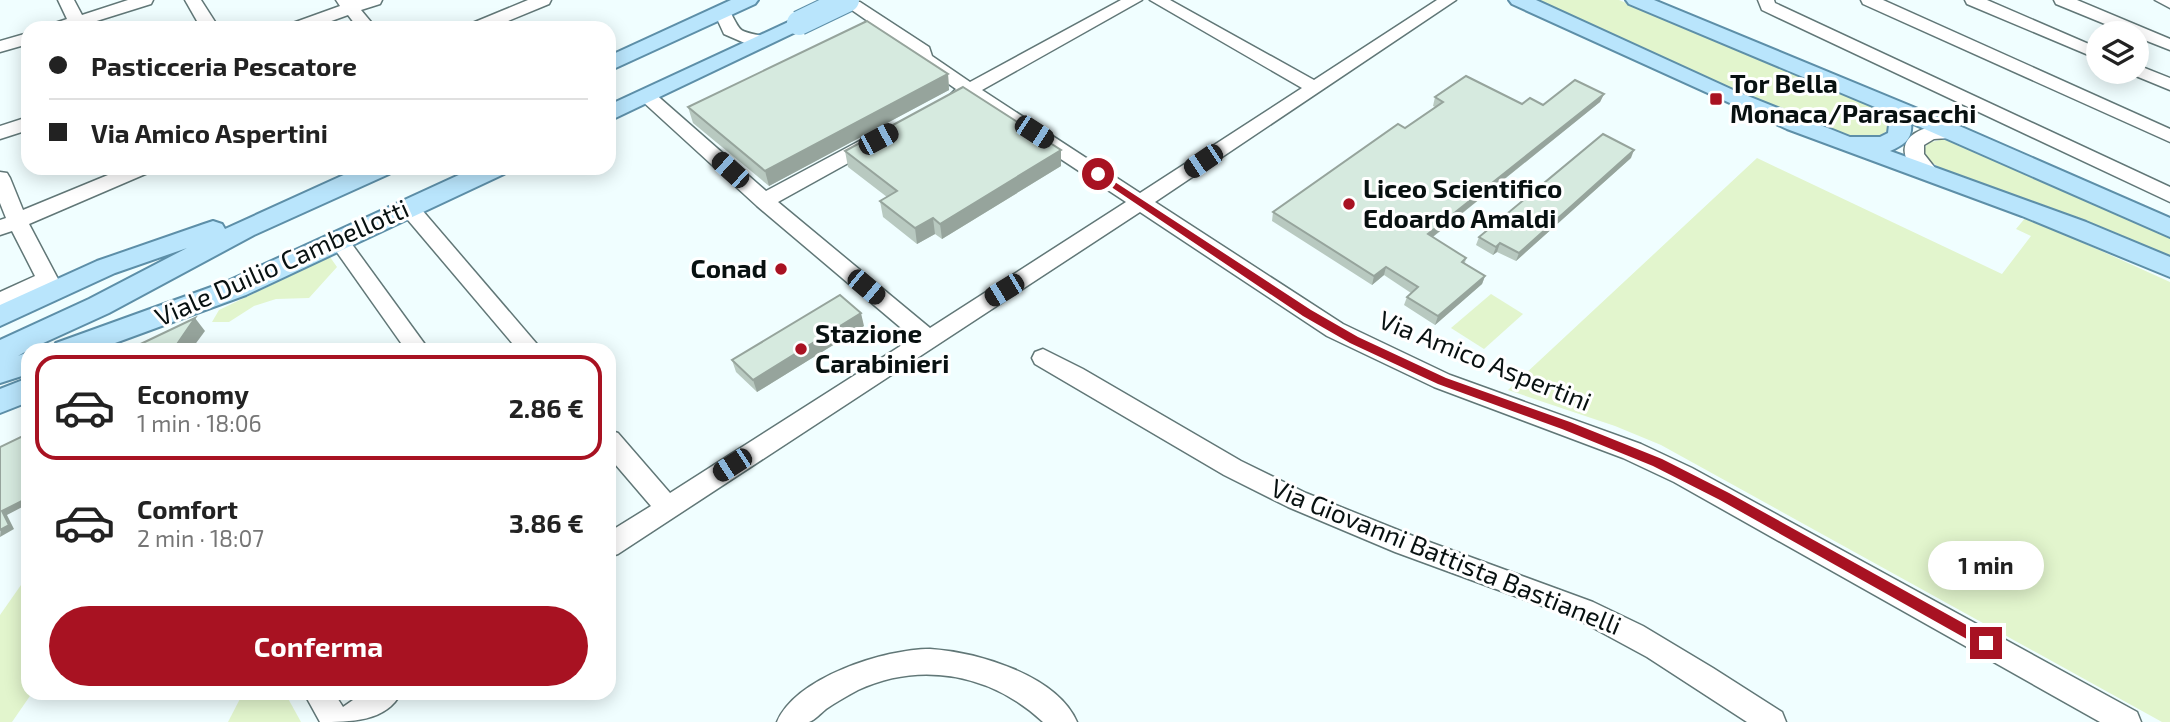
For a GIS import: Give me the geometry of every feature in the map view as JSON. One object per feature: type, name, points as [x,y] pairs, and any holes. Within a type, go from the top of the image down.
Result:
[{"type":"main road","points":[[616,61],[748,0]]},
{"type":"main road","points":[[1520,0],[1710,88],[1847,144],[2049,217],[2170,268]]},
{"type":"main road","points":[[1636,0],[1956,133],[2170,228]]},
{"type":"main road","points":[[616,111],[799,23],[851,3]]},
{"type":"main road","points":[[1847,144],[1879,146],[1896,140],[1901,125],[1890,105]]},
{"type":"main road","name":"Viale Duilio Cambellotti","points":[[0,352],[90,311],[232,236],[365,175]]},
{"type":"main road","name":"Viale Duilio Cambellotti","points":[[85,343],[237,288],[480,175]]},
{"type":"main road","points":[[0,316],[120,261],[310,200]]},
{"type":"main road","points":[[128,343],[237,288]]},
{"type":"main road","points":[[0,373],[21,366]]},
{"type":"main road","points":[[0,402],[21,392]]},
{"type":"street","points":[[66,0],[77,21]]},
{"type":"street","points":[[90,21],[145,0]]},
{"type":"street","points":[[192,0],[206,21]]},
{"type":"street","points":[[311,21],[347,4],[374,0]]},
{"type":"street","points":[[493,21],[543,0]]},
{"type":"street","points":[[945,103],[1134,0]]},
{"type":"street","points":[[1158,0],[1315,88]]},
{"type":"street","points":[[616,541],[927,338],[1142,202],[1448,0]]},
{"type":"street","points":[[1766,0],[1768,6],[2170,195]]},
{"type":"street","points":[[1869,0],[2170,136]]},
{"type":"street","points":[[1973,0],[2086,49]]},
{"type":"street","points":[[2062,0],[2170,45]]},
{"type":"street","points":[[2162,0],[2170,3]]},
{"type":"street","name":"Via Amico Aspertini","points":[[851,3],[923,51],[923,58],[969,90],[1307,313],[1354,340],[1442,381],[1610,442],[1683,475],[2127,722]]},
{"type":"street","points":[[347,4],[361,21]]},
{"type":"street","points":[[722,12],[724,23],[730,31],[743,38],[761,41]]},
{"type":"street","points":[[0,47],[21,40]]},
{"type":"street","points":[[2149,75],[2170,85]]},
{"type":"street","points":[[647,96],[764,201],[927,338]]},
{"type":"street","points":[[0,133],[21,126]]},
{"type":"street","points":[[1929,173],[1914,155],[1914,142],[1930,134],[1956,133]]},
{"type":"street","points":[[764,201],[885,135]]},
{"type":"street","points":[[8,225],[126,175]]},
{"type":"street","points":[[0,178],[8,225],[47,279],[0,301]]},
{"type":"street","points":[[409,208],[525,343]]},
{"type":"street","points":[[339,241],[413,343]]},
{"type":"street","name":"Via Giovanni Battista Bastianelli","points":[[1043,358],[1100,387],[1295,500],[1573,606],[1615,625],[1647,641],[1772,722]]},
{"type":"street","points":[[616,448],[667,507]]},
{"type":"street","points":[[791,722],[820,696],[845,683],[870,673],[917,662],[962,666],[1004,678],[1031,692],[1063,722]]},
{"type":"street","points":[[322,700],[335,722]]},
{"type":"street","points":[[344,722],[377,700]]},
{"type":"green space","points":[[1534,0],[1619,0],[1866,104],[1884,116],[1888,129],[1872,138],[1841,133],[1714,83]]},
{"type":"green space","points":[[1944,139],[2094,201],[2170,237],[2170,259],[2068,216],[1941,169],[1929,160],[1924,150],[1928,143]]},
{"type":"green space","points":[[1757,158],[2002,274],[2031,236],[2016,229],[2026,217],[2170,282],[2170,722],[2162,722],[1661,445],[1615,426],[1508,390]]},
{"type":"green space","points":[[330,257],[337,267],[309,298],[276,299],[254,306],[229,322],[212,322],[219,310]]},
{"type":"green space","points":[[1491,294],[1523,314],[1484,349],[1451,328]]},
{"type":"green space","points":[[21,585],[21,700],[27,700],[12,722],[0,722],[0,615]]},
{"type":"green space","points":[[239,700],[289,700],[301,722],[228,722]]},
{"type":"building","points":[[867,21],[948,74],[765,171],[688,107]]},
{"type":"building","name":"Liceo Scientifico Edoardo Amaldi","points":[[1466,76],[1522,104],[1530,98],[1543,105],[1575,80],[1604,94],[1428,234],[1466,258],[1462,262],[1485,276],[1438,316],[1407,297],[1418,287],[1386,267],[1374,276],[1273,212],[1398,124],[1405,128],[1443,102],[1435,97]]},
{"type":"building","points":[[963,87],[1061,150],[940,224],[933,218],[915,228],[880,201],[897,191],[845,151]]},
{"type":"building","points":[[1603,134],[1634,150],[1519,253],[1500,243],[1496,247],[1479,237]]},
{"type":"building","points":[[840,295],[861,313],[753,380],[732,360]]},
{"type":"building","points":[[195,318],[178,343],[143,343]]},
{"type":"building","points":[[21,437],[21,502],[2,511],[9,525],[0,530],[0,447]]},
{"type":"place","name":"Tor Bella Monaca/Parasacchi","points":[[1716,99]]},
{"type":"place","name":"Liceo Scientifico Edoardo Amaldi","points":[[1349,204]]},
{"type":"place","name":"Conad","points":[[781,269]]},
{"type":"place","name":"Stazione Carabinieri","points":[[801,349]]},
{"type":"route","points":[[1098,174],[1329,327],[1442,381],[1566,425],[1683,475],[1986,643]]}]
